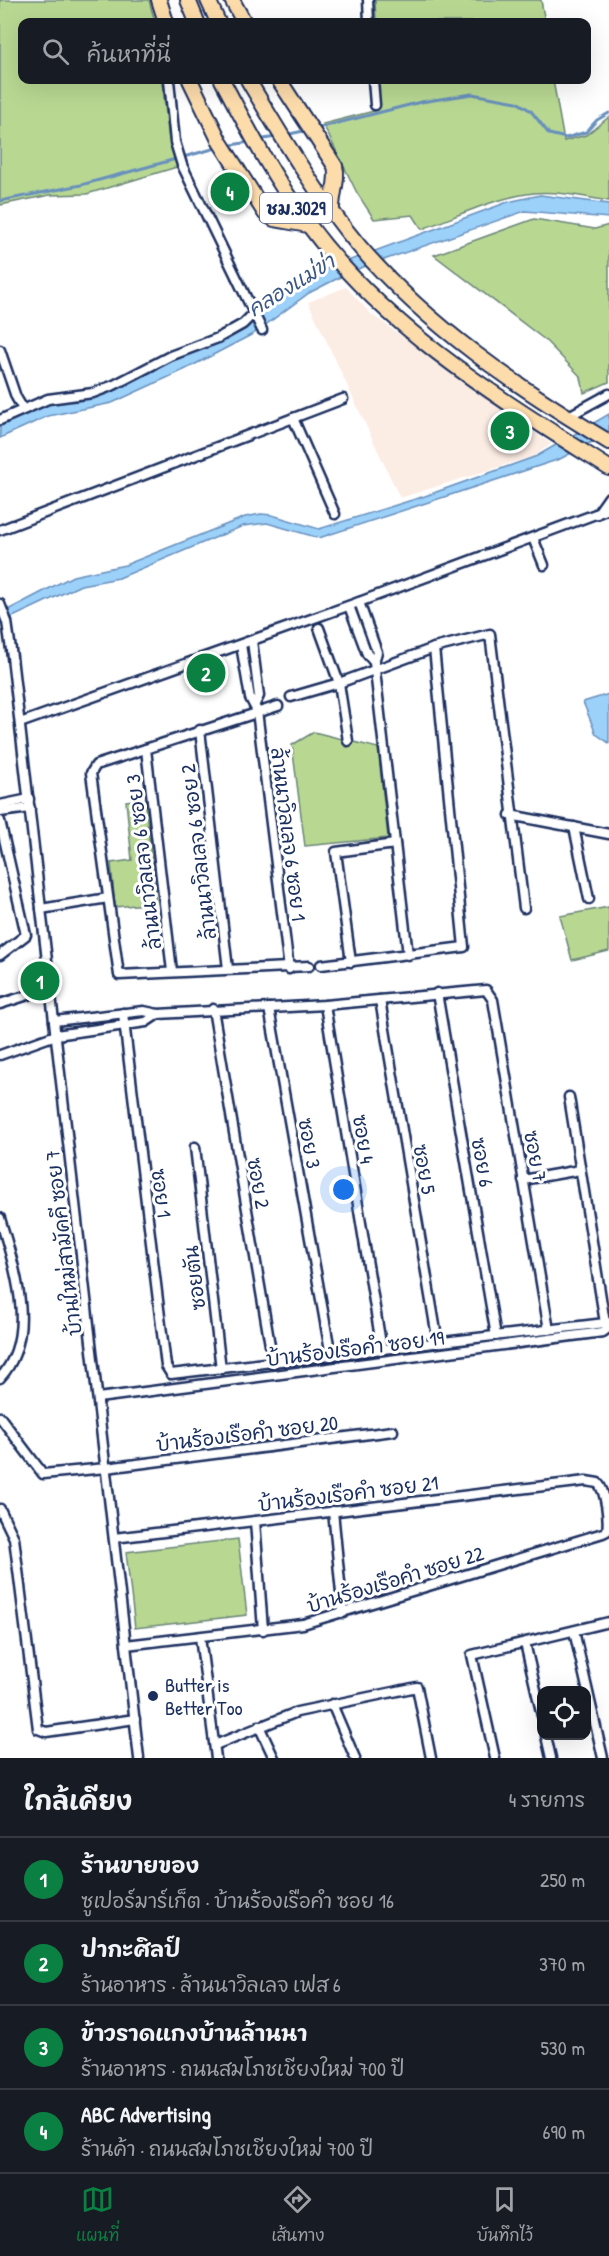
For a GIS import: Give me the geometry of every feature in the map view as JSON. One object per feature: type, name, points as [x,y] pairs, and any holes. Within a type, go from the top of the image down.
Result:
[{"type":"main road","points":[[159,0],[164,18]]},
{"type":"main road","points":[[188,0],[195,18]]},
{"type":"main road","points":[[208,0],[217,18]]},
{"type":"main road","points":[[232,0],[241,18]]},
{"type":"main road","points":[[192,84],[220,142],[266,213],[274,219],[308,225]]},
{"type":"main road","name":"ชม.3029","points":[[224,84],[283,189],[308,225],[372,298],[452,365],[603,465]]},
{"type":"main road","name":"ชม.3029","points":[[250,84],[306,176],[332,212],[361,248],[397,286],[479,356],[567,417],[609,442]]},
{"type":"main road","points":[[282,84],[335,166],[337,175],[331,195],[332,212]]},
{"type":"main road","points":[[306,176],[312,181],[323,181],[328,178],[335,166]]},
{"type":"main road","points":[[266,213],[274,214],[280,210],[283,189]]},
{"type":"street","points":[[368,0],[369,18]]},
{"type":"street","points":[[169,84],[175,142],[182,165],[262,330]]},
{"type":"street","points":[[373,84],[375,105]]},
{"type":"street","points":[[0,420],[48,399],[93,393],[114,385],[170,356],[218,338],[243,324],[254,313]]},
{"type":"street","points":[[0,350],[16,397],[23,409]]},
{"type":"street","points":[[567,417],[609,394]]},
{"type":"street","points":[[0,530],[343,399]]},
{"type":"street","points":[[293,418],[335,514]]},
{"type":"street","points":[[596,514],[609,497]]},
{"type":"street","points":[[20,723],[349,606],[609,509]]},
{"type":"street","points":[[533,538],[544,565]]},
{"type":"street","points":[[359,602],[377,652],[375,665],[408,955]]},
{"type":"street","name":"บ้านใหม่สามัคคี ซอย 7","points":[[0,603],[7,622],[20,723],[139,1758]]},
{"type":"street","points":[[349,606],[367,654],[375,665]]},
{"type":"street","points":[[319,628],[339,683],[348,741]]},
{"type":"street","points":[[291,697],[339,683],[375,665],[487,633],[491,636],[510,814],[524,908]]},
{"type":"street","points":[[252,641],[259,696],[256,707]]},
{"type":"street","points":[[241,645],[250,698],[256,707]]},
{"type":"street","points":[[321,965],[464,947],[434,648]]},
{"type":"street","points":[[278,706],[256,707],[200,730],[96,765],[91,772],[117,970],[123,976],[172,971],[289,969],[309,966]]},
{"type":"street","name":"ล้านนาวิลเลจ 6 ซอย 1","points":[[256,707],[289,969]]},
{"type":"street","name":"ล้านนาวิลเลจ 6 ซอย 2","points":[[200,730],[228,969]]},
{"type":"street","name":"ล้านนาวิลเลจ 6 ซอย 3","points":[[146,749],[172,971]]},
{"type":"street","points":[[0,805],[29,804]]},
{"type":"street","points":[[0,812],[29,804]]},
{"type":"street","points":[[510,814],[609,834]]},
{"type":"street","points":[[0,821],[26,930],[23,939],[0,955]]},
{"type":"street","points":[[574,827],[589,899]]},
{"type":"street","points":[[351,962],[336,852],[395,844]]},
{"type":"street","points":[[41,909],[108,898]]},
{"type":"street","points":[[0,1004],[50,988]]},
{"type":"street","name":"ซอย 7","points":[[437,993],[486,990],[493,1000],[549,1330]]},
{"type":"street","points":[[54,1021],[144,1011],[158,1014],[213,1009],[325,1005],[437,993]]},
{"type":"street","name":"ซอย 6","points":[[437,993],[496,1336]]},
{"type":"street","name":"ซอย 5","points":[[380,1000],[438,1343]]},
{"type":"street","name":"ซอย 4","points":[[325,1005],[382,1350]]},
{"type":"street","name":"ซอย 3","points":[[269,1008],[331,1356]]},
{"type":"street","name":"ซอย 2","points":[[213,1009],[273,1363]]},
{"type":"street","name":"ซอย 1","points":[[123,1013],[166,1366],[171,1374],[221,1369]]},
{"type":"street","points":[[0,1055],[56,1035],[146,1022],[158,1014]]},
{"type":"street","points":[[221,1369],[607,1322],[569,1097]]},
{"type":"street","name":"ซอยตัน","points":[[195,1147],[221,1369]]},
{"type":"street","points":[[523,1180],[580,1170]]},
{"type":"street","points":[[0,1218],[13,1268],[21,1338],[16,1357],[0,1378]]},
{"type":"street","name":"บ้านร้องเรือคำ ซอย 19","points":[[98,1398],[603,1332],[607,1329],[607,1322]]},
{"type":"street","name":"บ้านร้องเรือคำ ซอย 20","points":[[0,1417],[43,1474],[393,1431]]},
{"type":"street","name":"บ้านร้องเรือคำ ซอย 21","points":[[114,1538],[586,1481]]},
{"type":"street","name":"บ้านร้องเรือคำ ซอย 22","points":[[126,1645],[303,1624],[603,1533],[608,1527],[602,1487],[593,1481],[586,1481]]},
{"type":"street","points":[[0,1509],[14,1538],[37,1726],[40,1731],[135,1719]]},
{"type":"street","points":[[333,1511],[343,1613]]},
{"type":"street","points":[[255,1521],[263,1630]]},
{"type":"street","points":[[495,1758],[472,1655],[609,1622]]},
{"type":"street","points":[[574,1631],[603,1758]]},
{"type":"street","points":[[200,1637],[216,1758]]},
{"type":"street","points":[[525,1643],[537,1695]]},
{"type":"street","points":[[214,1745],[297,1712],[417,1687],[431,1758]]},
{"type":"street","points":[[332,1704],[355,1758]]},
{"type":"street","points":[[259,1726],[274,1758]]},
{"type":"street","points":[[547,1740],[550,1758]]},
{"type":"shaded area","points":[[346,287],[371,314],[551,444],[534,456],[400,498],[308,302]]},
{"type":"green space","points":[[0,0],[149,0],[154,18],[18,18],[18,84],[162,84],[169,140],[177,167],[87,194],[50,195],[0,205]]},
{"type":"green space","points":[[375,0],[541,0],[544,18],[376,18]]},
{"type":"green space","points":[[377,84],[554,84],[564,141],[586,135],[609,117],[609,201],[562,194],[534,193],[491,203],[422,229],[413,215],[374,219],[357,193],[323,124],[374,111]]},
{"type":"green space","points":[[534,219],[595,229],[609,225],[609,382],[584,393],[581,377],[545,340],[434,255]]},
{"type":"green space","points":[[314,732],[378,748],[388,838],[305,846],[292,745]]},
{"type":"green space","points":[[145,799],[156,903],[115,907],[111,863],[132,860],[126,801]]},
{"type":"green space","points":[[609,907],[609,951],[572,960],[560,916]]},
{"type":"green space","points":[[238,1539],[247,1615],[135,1628],[126,1552]]},
{"type":"water","points":[[540,195],[609,204],[609,218],[525,211],[352,271],[309,293],[253,334],[186,369],[112,403],[48,416],[0,438],[0,422],[49,401],[89,399],[107,394],[149,371],[245,327],[283,294],[326,269],[508,202]]},
{"type":"water","points":[[609,414],[609,433],[560,459],[319,538],[267,523],[243,526],[119,578],[81,585],[0,623],[0,614],[73,576],[125,565],[245,517],[261,514],[272,515],[319,529],[425,496],[537,456]]},
{"type":"water","points":[[609,694],[609,743],[596,734],[583,702]]},
{"type":"waterway","points":[[314,129],[421,102],[472,94],[517,102],[531,111],[549,134],[566,138],[586,132],[597,120],[609,113]]},
{"type":"waterway","points":[[285,135],[308,130]]},
{"type":"waterway","points":[[258,140],[276,137]]},
{"type":"waterway","points":[[226,146],[249,142]]},
{"type":"waterway","points":[[0,201],[81,185],[220,147]]},
{"type":"place","name":"ABC Advertising","points":[[230,192]]},
{"type":"place","name":"ข้าวราดแกงบ้านล้านนา","points":[[510,431]]},
{"type":"place","name":"ปากะศิลป์","points":[[206,673]]},
{"type":"place","name":"ร้านขายของ","points":[[40,981]]},
{"type":"place","name":"Butter is Better Too","points":[[153,1696]]},
{"type":"water label","name":"คลองแม่ข่า","points":[[291,285]]}]
